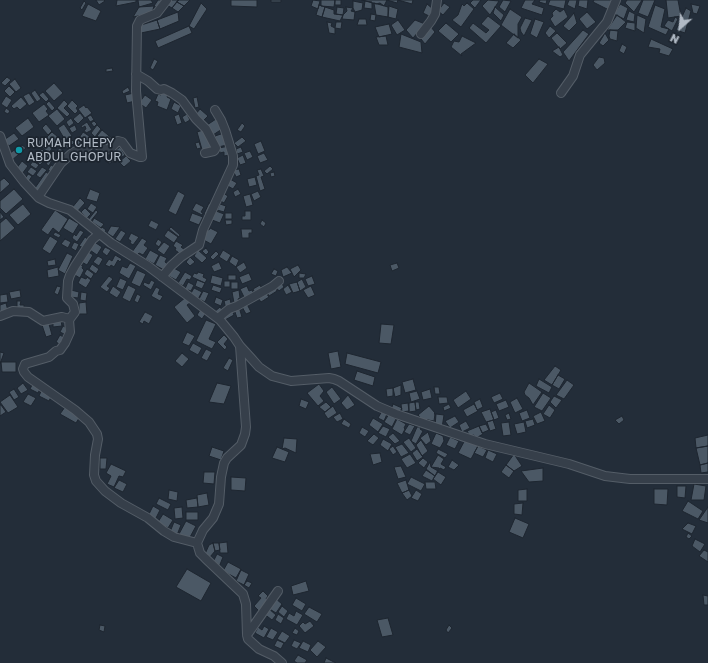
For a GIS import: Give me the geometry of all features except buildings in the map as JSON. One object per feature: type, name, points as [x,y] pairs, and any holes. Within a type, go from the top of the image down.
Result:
[{"type":"street","points":[[38,197],[61,163],[70,154],[86,149],[93,142],[106,150],[118,141],[122,142],[130,153],[140,158],[142,157],[136,91],[138,23],[142,19],[157,13],[168,0]]},
{"type":"street","points":[[421,34],[435,14],[437,0]]},
{"type":"street","points":[[561,93],[573,76],[580,55],[607,22],[616,0]]},
{"type":"street","points":[[136,74],[148,81],[157,89],[164,89],[172,92],[182,100],[210,133],[216,148]]},
{"type":"street","points":[[162,277],[170,266],[196,247],[200,242],[203,230],[233,165],[233,156],[221,120],[215,110]]},
{"type":"street","points":[[0,136],[10,164],[38,197],[49,203],[70,210],[111,243],[148,266],[218,318],[259,367],[272,376],[291,381],[329,378],[334,379],[377,406],[388,411],[493,446],[569,464],[613,478],[665,480],[708,479]]},
{"type":"street","points":[[205,153],[214,151],[216,148],[229,145]]},
{"type":"street","points":[[99,234],[92,240],[74,266],[70,275],[67,298],[73,304],[75,312],[70,319],[70,332],[60,350],[56,351],[49,357],[25,364],[23,369],[28,377],[90,422],[97,434],[98,439],[94,474],[96,481],[105,491],[121,503],[148,518],[164,532],[174,537],[197,543]]},
{"type":"street","points":[[218,318],[229,309],[268,289],[279,281]]},
{"type":"street","points":[[0,316],[13,311],[29,312],[43,321],[62,317],[70,319]]},
{"type":"street","points":[[240,346],[246,427],[245,434],[240,444],[224,463],[221,477],[219,504],[213,518],[203,530],[197,543],[198,549],[203,556],[243,594],[246,609],[246,635],[251,643],[259,649],[274,656],[282,663]]},
{"type":"street","points":[[246,635],[278,591]]},
{"type":"place","name":"RUMAH CHEPY ABDUL GHOPUR","points":[[19,150]]}]
